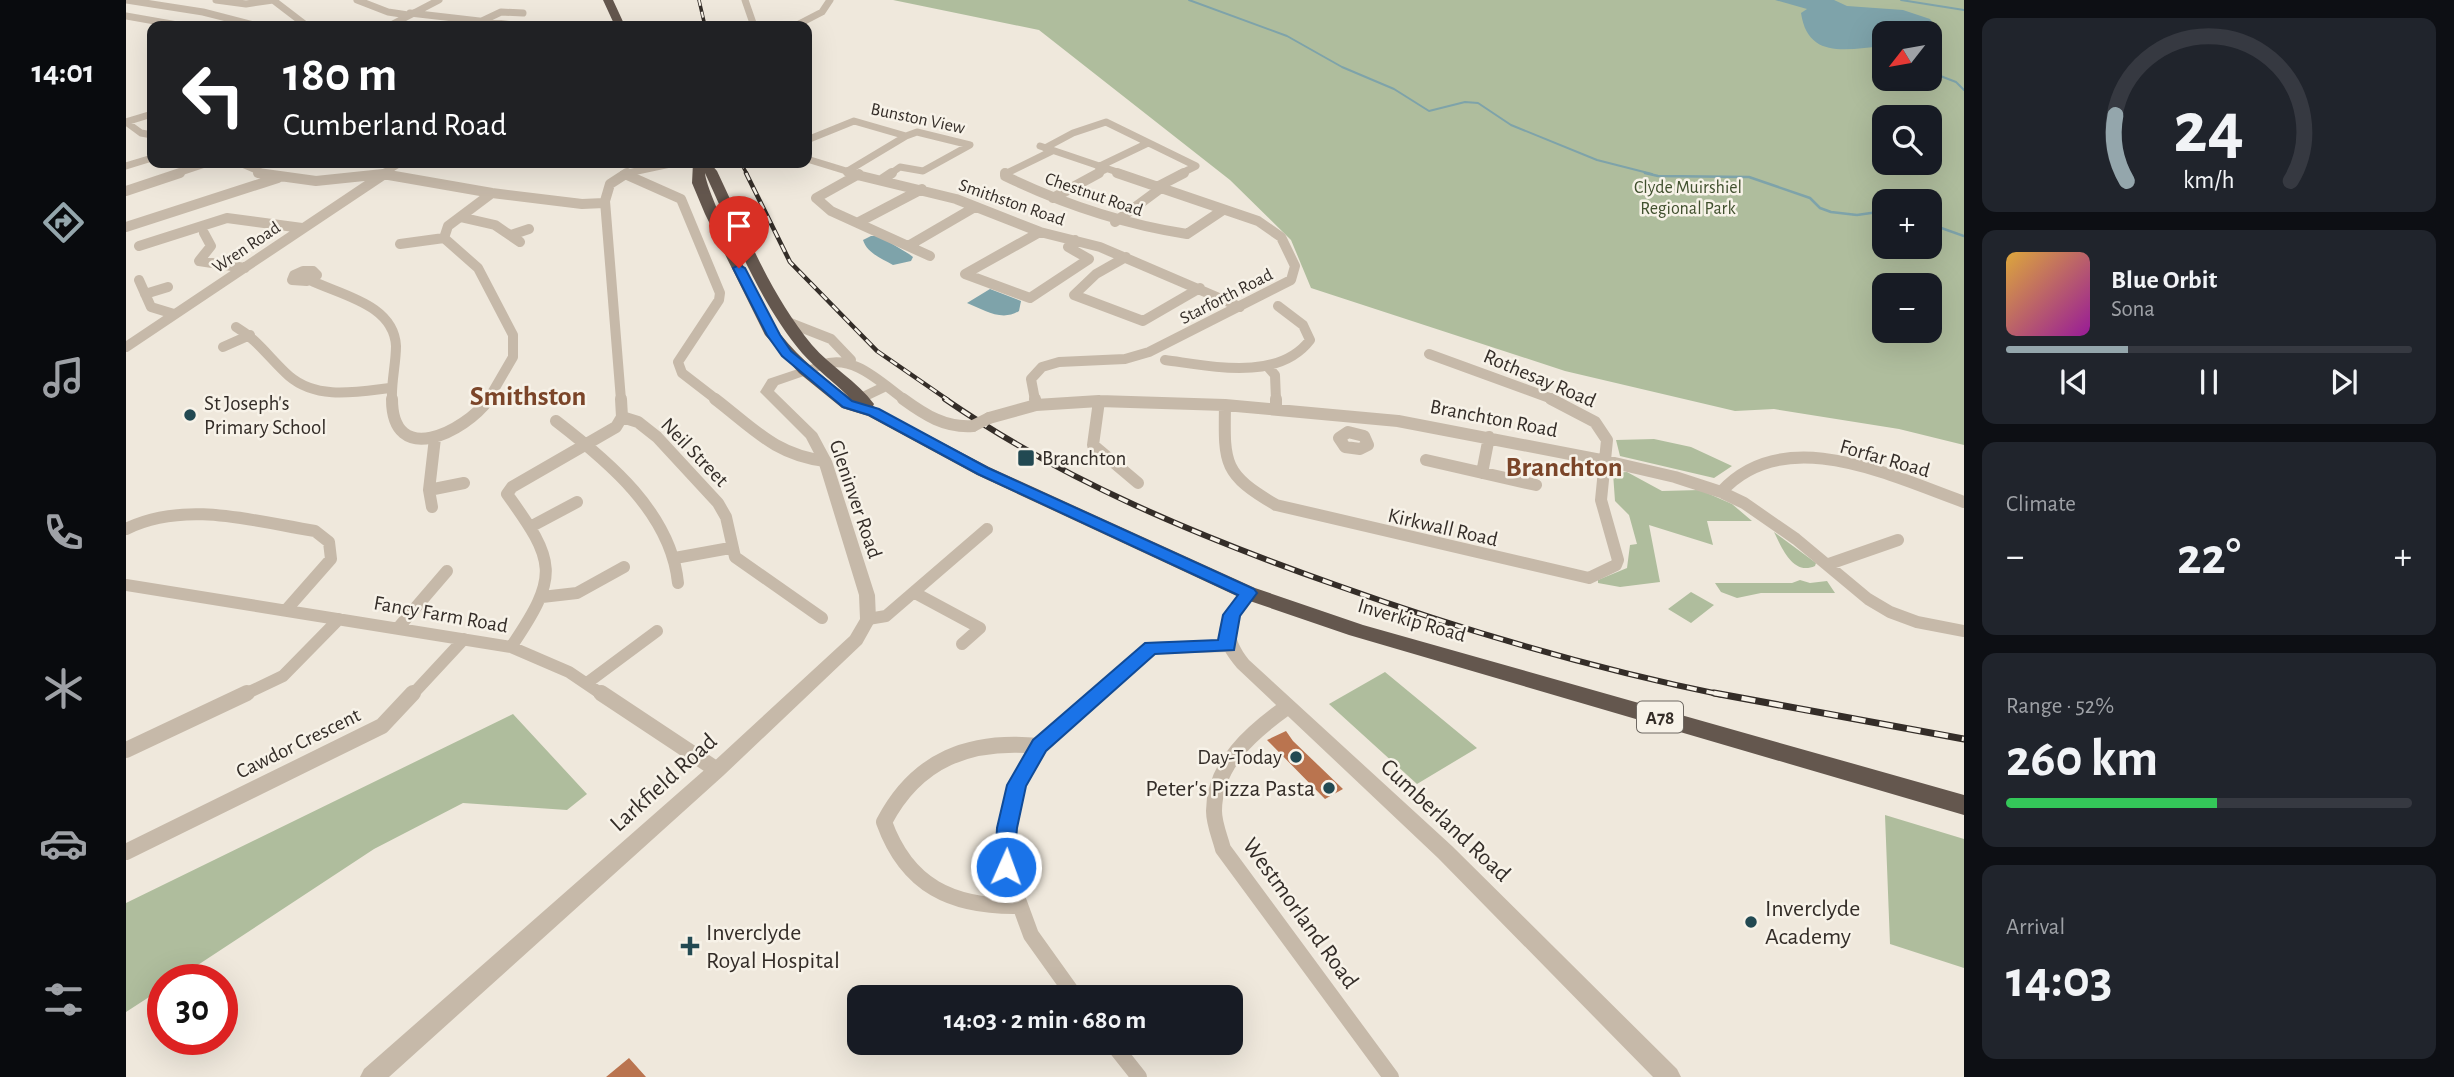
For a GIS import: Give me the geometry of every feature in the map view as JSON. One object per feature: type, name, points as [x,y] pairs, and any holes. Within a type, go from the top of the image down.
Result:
[{"type":"highway","points":[[608,0],[618,21]]},
{"type":"highway","name":"Inverkip Road","points":[[700,168],[699,183],[762,314],[787,353],[848,404],[874,412],[983,471],[1248,593],[1356,630],[1964,804]]},
{"type":"highway","name":"Inverkip Road","points":[[707,168],[764,286],[785,321],[822,365],[874,412]]},
{"type":"street","points":[[126,0],[203,12],[238,21]]},
{"type":"street","points":[[216,0],[246,4],[273,0],[300,21]]},
{"type":"street","points":[[357,0],[388,12],[482,21],[501,12],[523,13]]},
{"type":"street","points":[[397,21],[439,0]]},
{"type":"street","points":[[745,0],[751,21]]},
{"type":"street","points":[[805,21],[822,12],[830,0]]},
{"type":"street","points":[[126,16],[161,21]]},
{"type":"street","points":[[126,122],[147,116]]},
{"type":"street","name":"Bunston View","points":[[812,138],[854,121],[906,136],[917,132],[970,145],[923,171],[900,167],[883,179]]},
{"type":"street","points":[[1046,148],[1073,133],[1106,121],[1196,166],[1159,188],[1115,222]]},
{"type":"street","points":[[126,122],[147,132]]},
{"type":"street","points":[[846,172],[906,136]]},
{"type":"street","points":[[1053,198],[1148,143]]},
{"type":"street","name":"Starforth Road","points":[[1036,405],[1031,379],[1042,367],[1059,362],[1125,359],[1149,352],[1291,280],[1295,266],[1281,237],[1258,221],[1046,148]]},
{"type":"street","name":"Chestnut Road","points":[[1046,148],[1005,172],[1005,176],[1115,222],[1187,234],[1223,209]]},
{"type":"street","points":[[126,166],[147,160]]},
{"type":"street","name":"Smithston Road","points":[[812,161],[846,172],[922,189],[1040,232],[1126,257],[1240,307]]},
{"type":"street","points":[[126,191],[193,168]]},
{"type":"street","points":[[247,168],[252,172],[278,178],[316,181],[383,174],[492,193],[582,204],[604,203]]},
{"type":"street","name":"Wren Road","points":[[126,347],[392,168]]},
{"type":"street","points":[[511,647],[542,597],[547,575],[545,554],[532,527],[507,494],[512,487],[616,427],[622,417],[611,257],[604,203],[610,184],[626,174],[644,168]]},
{"type":"street","points":[[626,174],[662,188],[681,199],[720,293],[719,300],[678,362],[682,373],[779,450],[799,458],[825,461]]},
{"type":"street","points":[[859,174],[816,198],[831,211],[930,256]]},
{"type":"street","points":[[126,227],[278,178]]},
{"type":"street","points":[[859,222],[922,189]]},
{"type":"street","points":[[444,238],[448,226],[492,193]]},
{"type":"street","points":[[908,246],[975,207]]},
{"type":"street","points":[[460,216],[495,225],[520,242]]},
{"type":"street","points":[[139,246],[227,218],[302,228]]},
{"type":"street","points":[[511,235],[529,229]]},
{"type":"street","points":[[1040,232],[965,274],[1030,298],[1089,259],[1068,247],[1074,240]]},
{"type":"street","points":[[204,233],[211,246]]},
{"type":"street","points":[[310,280],[357,299],[379,313],[391,326],[396,357],[390,387],[394,417],[400,428],[411,435],[435,438],[469,423],[486,407],[515,356],[515,340],[484,277],[474,263],[444,238],[396,244]]},
{"type":"street","points":[[225,242],[211,246],[199,261],[245,268]]},
{"type":"street","points":[[1126,257],[1096,274],[1074,295],[1143,321],[1200,288]]},
{"type":"street","points":[[139,280],[155,310],[174,314]]},
{"type":"street","points":[[145,293],[168,287]]},
{"type":"street","points":[[1165,360],[1187,358],[1251,369],[1268,367],[1307,346],[1310,340],[1308,332],[1278,306]]},
{"type":"street","points":[[1278,321],[1291,316]]},
{"type":"street","points":[[785,321],[820,331],[835,341],[855,364],[884,387],[861,398]]},
{"type":"street","points":[[236,327],[250,335],[301,385],[341,394],[390,387]]},
{"type":"street","points":[[223,347],[250,335]]},
{"type":"street","name":"Rothesay Road","points":[[1429,354],[1588,416],[1606,434],[1606,461]]},
{"type":"street","points":[[822,365],[855,364]]},
{"type":"street","name":"Gleninver Road","points":[[822,365],[773,382],[767,392],[812,436],[825,461],[867,595],[867,619]]},
{"type":"street","points":[[1268,367],[1275,375],[1276,410]]},
{"type":"street","name":"Branchton Road","points":[[884,387],[945,425],[958,429],[1036,405],[1100,401],[1225,405],[1350,415],[1489,437],[1606,461],[1675,477],[1721,492],[1744,503],[1829,564],[1868,599],[1889,612],[1917,622],[1964,631]]},
{"type":"street","points":[[1100,401],[1093,446],[1138,483]]},
{"type":"street","name":"Kirkwall Road","points":[[1225,405],[1224,461],[1242,484],[1276,505],[1572,576],[1601,575],[1616,565],[1618,560],[1600,494],[1606,461]]},
{"type":"street","points":[[1350,415],[1353,432]]},
{"type":"street","name":"Neil Street","points":[[622,417],[639,423],[710,490],[724,512],[729,527],[730,548]]},
{"type":"street","points":[[555,421],[587,444],[648,509],[675,558],[678,583]]},
{"type":"street","points":[[1482,473],[1489,437]]},
{"type":"street","points":[[432,507],[429,490],[435,438]]},
{"type":"street","name":"Forfar Road","points":[[1721,492],[1748,468],[1774,460],[1809,459],[1863,468],[1964,502]]},
{"type":"street","points":[[1426,460],[1535,485]]},
{"type":"street","points":[[429,490],[464,483]]},
{"type":"street","points":[[532,527],[577,502]]},
{"type":"street","points":[[126,529],[145,518],[182,513],[315,531],[328,539],[332,548],[331,559],[287,609]]},
{"type":"street","points":[[867,619],[886,616],[987,529]]},
{"type":"street","points":[[1829,564],[1898,540]]},
{"type":"street","points":[[675,558],[730,548],[736,557],[822,618]]},
{"type":"street","points":[[542,597],[578,593],[624,567]]},
{"type":"street","points":[[398,628],[447,571]]},
{"type":"street","name":"Fancy Farm Road","points":[[126,585],[511,647],[546,660],[587,683],[717,770]]},
{"type":"street","points":[[915,593],[980,628],[962,644]]},
{"type":"street","points":[[1067,985],[1031,934],[1018,906],[1006,867],[1007,828],[1017,785],[1039,746],[1151,648],[1228,646],[1226,635],[1231,615],[1248,593]]},
{"type":"street","points":[[126,750],[284,676],[339,619]]},
{"type":"street","name":"Larkfield Road","points":[[372,1077],[717,770],[856,640],[867,619]]},
{"type":"street","points":[[587,683],[657,631]]},
{"type":"street","name":"Cawdor Crescent","points":[[126,852],[382,726],[464,639]]},
{"type":"street","name":"Cumberland Road","points":[[1228,646],[1287,707],[1445,852],[1669,1077]]},
{"type":"street","name":"Westmorland Road","points":[[1287,707],[1250,733],[1223,770],[1214,811],[1223,849],[1391,1077]]},
{"type":"street","points":[[1018,906],[996,907],[967,902],[928,884],[895,853],[884,822],[893,800],[918,775],[970,747],[1015,741],[1039,746]]},
{"type":"street","points":[[1122,1055],[1139,1077]]},
{"type":"green space","name":"Clyde Muirshiel Regional Park","points":[[893,0],[1964,0],[1964,445],[1899,429],[1774,409],[1735,411],[1565,371],[1311,288],[1291,240],[1230,180],[1039,30]]},
{"type":"green space","points":[[1654,439],[1691,447],[1732,466],[1714,478],[1620,456],[1616,440]]},
{"type":"green space","points":[[1627,472],[1662,491],[1700,490],[1732,504],[1752,521],[1707,521],[1713,545],[1649,525],[1660,582],[1620,587],[1598,583],[1598,580],[1627,568],[1630,545],[1637,544],[1629,515],[1615,501],[1613,473]]},
{"type":"green space","points":[[1774,532],[1816,563],[1815,566],[1807,568],[1794,564]]},
{"type":"green space","points":[[1800,580],[1810,583],[1827,581],[1835,593],[1761,593],[1737,598],[1721,592],[1715,583],[1792,583]]},
{"type":"green space","points":[[1691,592],[1714,605],[1691,623],[1668,609]]},
{"type":"green space","points":[[1385,672],[1477,748],[1417,784],[1329,704]]},
{"type":"green space","points":[[513,714],[587,794],[567,810],[463,803],[374,849],[199,964],[147,964],[147,998],[126,1012],[126,903]]},
{"type":"green space","points":[[1885,815],[1964,839],[1964,968],[1890,944]]},
{"type":"water","points":[[1775,0],[1834,0],[1847,6],[1903,10],[1931,21],[1872,21],[1872,47],[1831,48],[1821,45],[1805,28],[1801,13],[1807,9]]},
{"type":"water","points":[[879,236],[909,254],[913,257],[911,261],[893,265],[871,252],[863,240]]},
{"type":"water","points":[[990,289],[1021,301],[1019,311],[1000,315],[967,303]]},
{"type":"building","points":[[1286,731],[1343,789],[1325,799],[1267,740]]},
{"type":"building","points":[[629,1058],[646,1077],[606,1077]]},
{"type":"waterway","points":[[1189,0],[1287,36],[1342,67],[1394,89],[1429,111],[1465,102],[1478,103],[1511,125],[1597,160],[1652,174]]},
{"type":"waterway","points":[[1901,0],[1964,10]]},
{"type":"waterway","points":[[1942,77],[1956,82],[1964,90]]},
{"type":"waterway","points":[[1645,173],[1658,176],[1749,177],[1810,198],[1820,208],[1831,212],[1857,215],[1872,213]]},
{"type":"waterway","points":[[1942,228],[1964,236]]},
{"type":"railway","points":[[699,0],[704,21]]},
{"type":"railway","points":[[744,168],[747,174]]},
{"type":"railway","points":[[746,173],[790,262],[877,351],[948,400]]},
{"type":"railway","points":[[945,399],[990,429],[1085,481],[1184,527],[1285,567],[1383,602],[1527,647],[1715,693]]},
{"type":"railway","points":[[1715,693],[1964,739]]},
{"type":"railway","points":[[1715,693],[1723,695]]},
{"type":"place","name":"St Joseph's Primary School","points":[[190,415]]},
{"type":"place","name":"Branchton","points":[[1026,458]]},
{"type":"place","name":"Day-Today","points":[[1296,757]]},
{"type":"place","name":"Peter's Pizza Pasta","points":[[1329,788]]},
{"type":"place","name":"Inverclyde Academy","points":[[1751,922]]},
{"type":"place","name":"Inverclyde Royal Hospital","points":[[690,946]]},
{"type":"district","name":"Smithston","points":[[528,395]]},
{"type":"district","name":"Branchton","points":[[1564,466]]},
{"type":"route","points":[[739,268],[762,314],[787,353],[848,404],[874,412],[983,471],[1248,593],[1231,615],[1226,635],[1228,646],[1151,648],[1039,746],[1017,785],[1007,828],[1006,867]]}]
